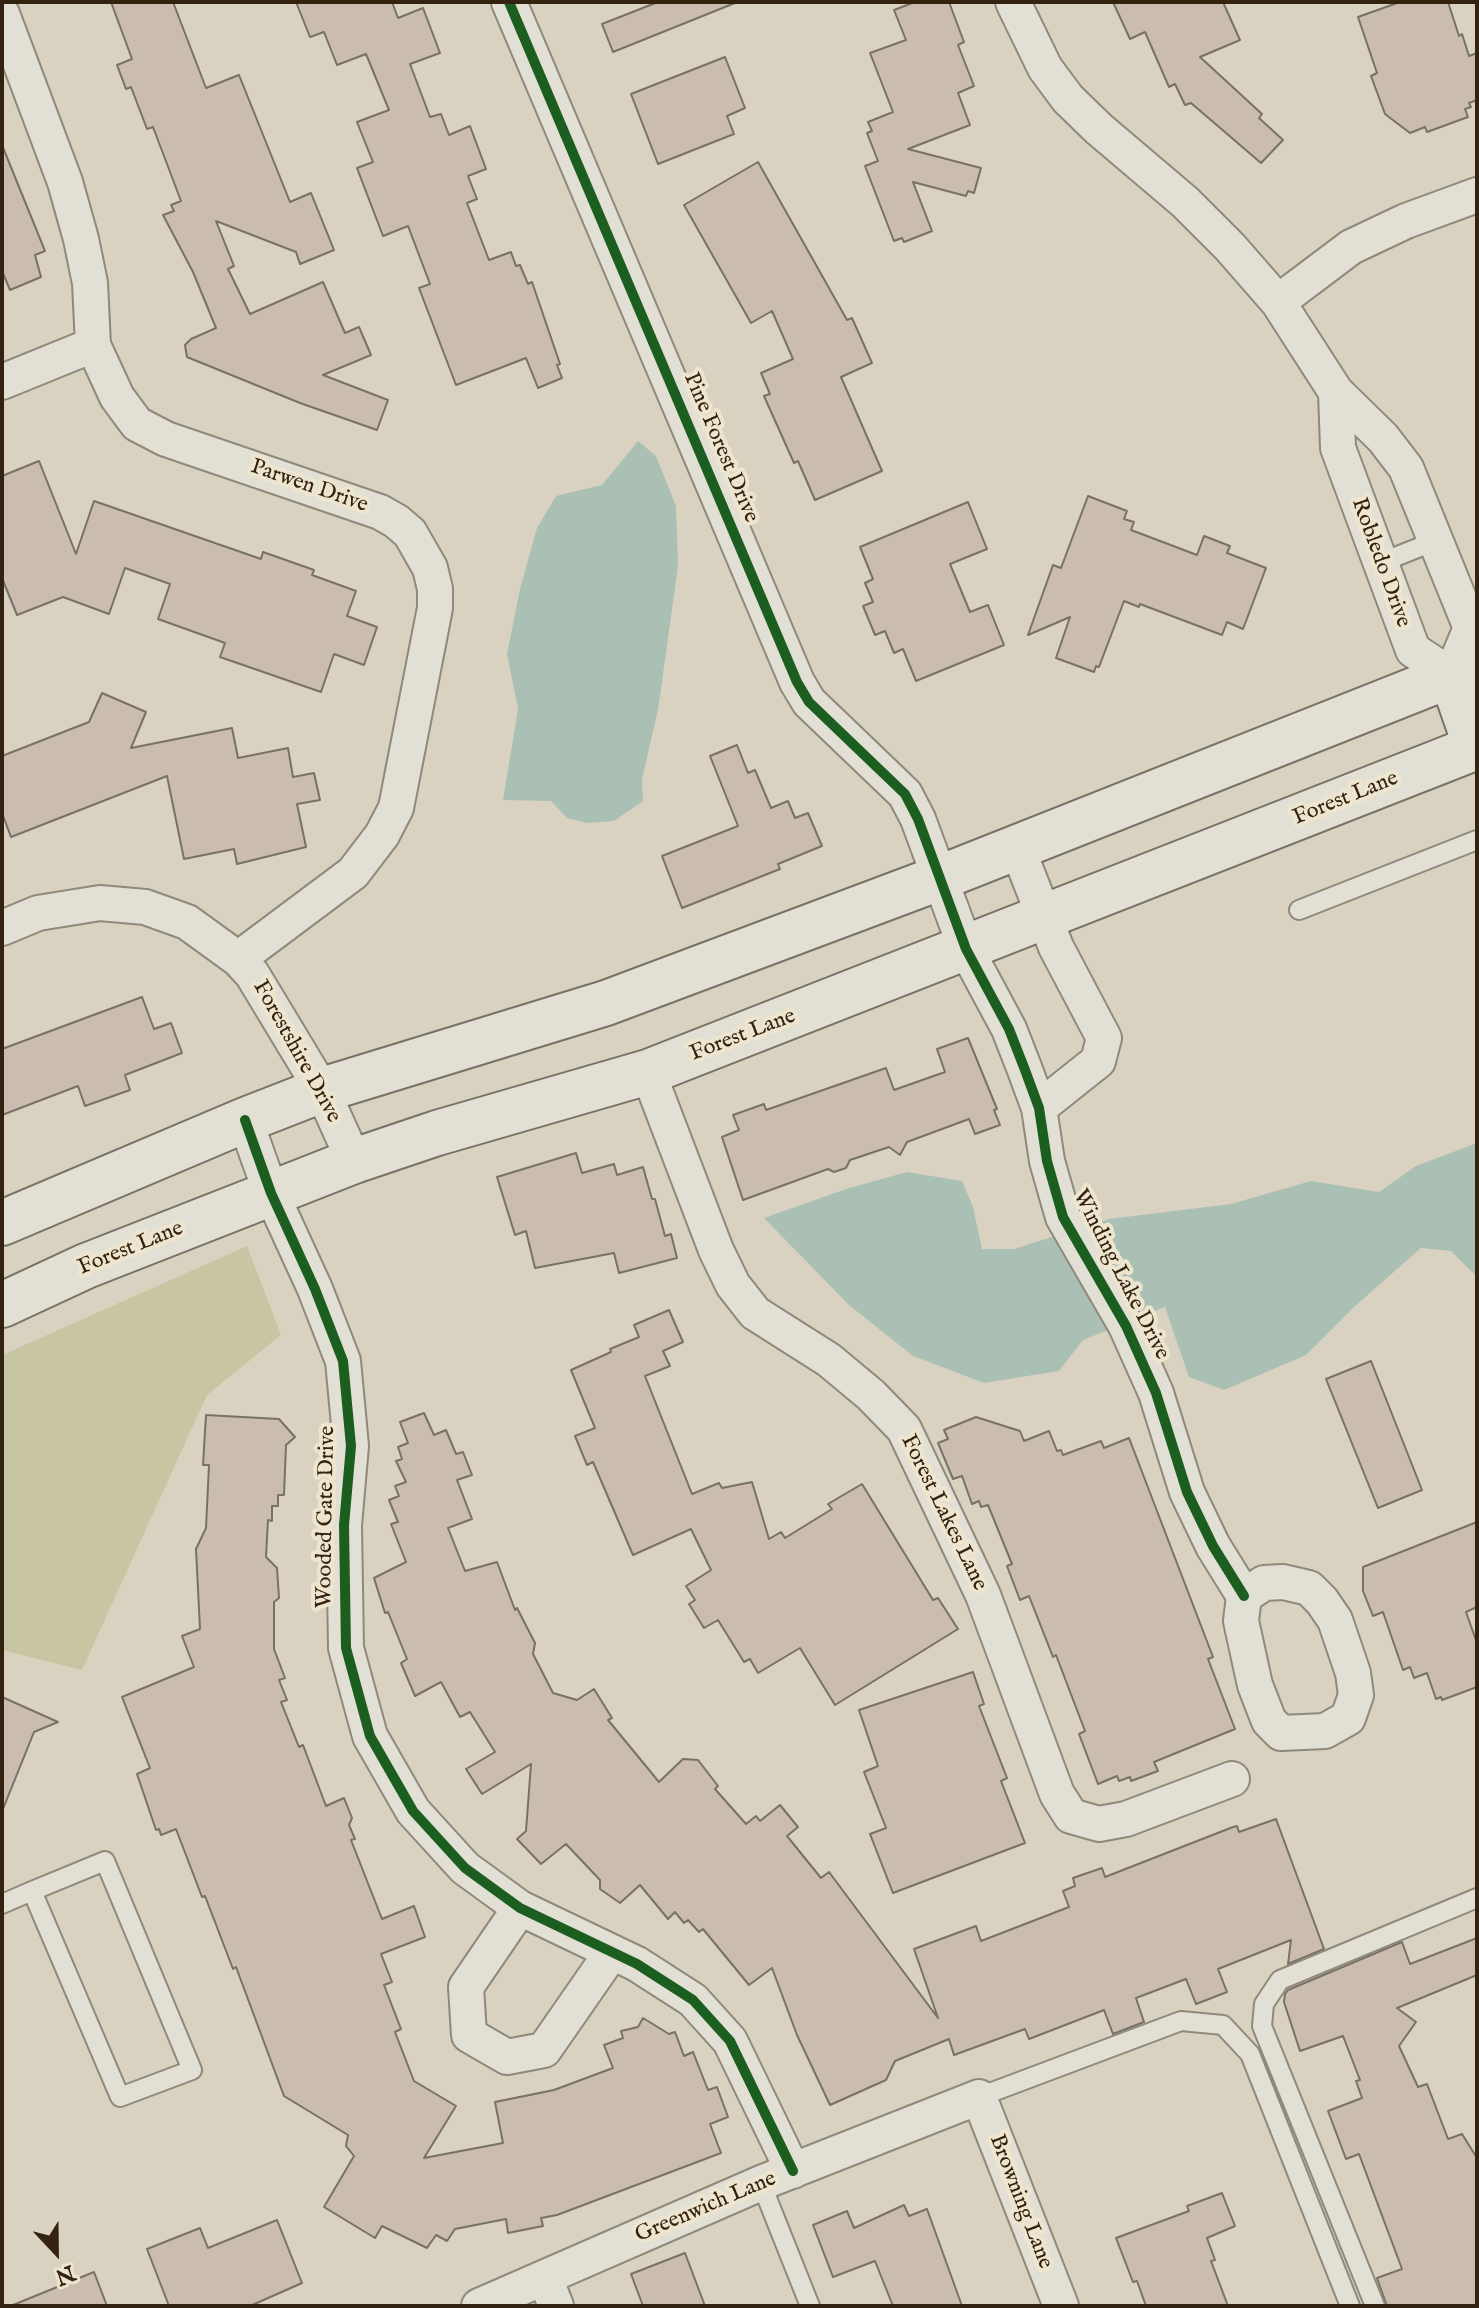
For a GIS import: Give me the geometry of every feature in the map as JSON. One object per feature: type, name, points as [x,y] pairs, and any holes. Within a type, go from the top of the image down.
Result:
[{"type":"main road","points":[[2,1223],[322,1090],[606,1003],[942,877],[1464,670],[1477,748]]},
{"type":"main road","name":"Forest Lane","points":[[2,1305],[86,1266],[354,1161],[437,1133],[648,1072],[1477,748]]},
{"type":"street","name":"Pine Forest Drive","points":[[509,2],[797,682],[809,702],[905,794],[942,877]]},
{"type":"street","points":[[1013,2],[1045,68],[1068,99],[1185,202],[1230,247],[1278,302],[1336,392],[1383,438],[1406,468],[1471,628],[1464,670]]},
{"type":"street","name":"Parwen Drive","points":[[2,14],[65,182],[81,239],[90,283],[93,345],[117,397],[137,424],[166,439],[380,512],[410,533],[430,568],[435,608],[396,808],[382,835],[353,873],[238,959]]},
{"type":"street","points":[[1278,302],[1351,247],[1406,221],[1477,195]]},
{"type":"street","points":[[2,382],[93,345]]},
{"type":"street","name":"Robledo Drive","points":[[1336,392],[1338,448],[1413,650],[1464,670]]},
{"type":"street","points":[[1017,847],[1043,918],[1104,1038],[1098,1061],[1039,1108]]},
{"type":"street","name":"Winding Lake Drive","points":[[942,877],[966,949],[1009,1029],[1039,1108],[1047,1161],[1063,1217],[1126,1326],[1156,1393],[1187,1492],[1213,1546],[1244,1596]]},
{"type":"street","name":"Forestshire Drive","points":[[2,928],[38,913],[100,903],[145,907],[187,922],[238,959],[252,974],[322,1090],[354,1161]]},
{"type":"street","name":"Forest Lakes Lane","points":[[648,1072],[716,1250],[733,1285],[755,1313],[829,1360],[871,1395],[904,1429],[983,1595],[1057,1794],[1071,1816],[1099,1824],[1126,1819],[1232,1779]]},
{"type":"street","name":"Wooded Gate Drive","points":[[245,1120],[271,1193],[343,1361],[351,1446],[344,1525],[346,1648],[370,1736],[413,1811],[465,1868],[520,1908],[637,1964],[693,2000],[730,2041],[777,2177]]},
{"type":"street","points":[[1283,1582],[1309,1588],[1322,1601],[1335,1620],[1353,1673],[1356,1695],[1348,1718],[1325,1731],[1281,1733],[1269,1721],[1255,1685],[1244,1638],[1241,1621],[1244,1596],[1264,1583],[1283,1582]]},
{"type":"street","points":[[520,1908],[466,1987],[469,2035],[507,2057],[544,2050],[612,1952]]},
{"type":"street","name":"Greenwich Lane","points":[[479,2306],[550,2292],[777,2177],[979,2097]]},
{"type":"street","name":"Browning Lane","points":[[979,2097],[1061,2306]]},
{"type":"lane","points":[[1380,563],[1435,541]]},
{"type":"lane","points":[[1299,910],[1477,840]]},
{"type":"lane","points":[[2,1904],[32,1891],[105,1861],[192,2070],[120,2097],[32,1891]]},
{"type":"lane","points":[[1375,2306],[1262,2026],[1264,2004],[1280,1980],[1477,1898]]},
{"type":"lane","points":[[979,2097],[1181,2021],[1223,2025],[1250,2054],[1350,2306]]},
{"type":"lane","points":[[777,2177],[810,2306]]},
{"type":"shaded area","points":[[638,441],[656,456],[676,506],[678,566],[658,710],[642,779],[643,801],[614,821],[587,823],[567,818],[551,801],[503,800],[518,709],[507,654],[520,589],[537,528],[556,496],[602,485]]},
{"type":"shaded area","points":[[1477,1143],[1477,1277],[1451,1251],[1421,1248],[1354,1307],[1306,1355],[1224,1390],[1189,1377],[1165,1307],[1083,1340],[1059,1371],[984,1383],[913,1356],[849,1305],[764,1218],[846,1189],[907,1172],[962,1181],[973,1207],[982,1249],[1014,1249],[1109,1219],[1231,1204],[1311,1181],[1379,1192],[1416,1166]]},
{"type":"shaded area","points":[[247,1246],[281,1335],[207,1395],[82,1670],[2,1650],[2,1355]]},
{"type":"building","points":[[111,2],[173,2],[206,88],[239,75],[290,202],[311,193],[334,250],[300,264],[296,252],[216,221],[234,266],[228,269],[250,314],[323,282],[345,333],[359,327],[371,355],[323,375],[388,400],[377,430],[300,403],[187,357],[185,345],[191,339],[216,328],[193,272],[163,215],[174,211],[171,205],[181,201],[153,127],[147,129],[131,87],[126,89],[117,65],[132,59]]},
{"type":"building","points":[[296,2],[392,2],[398,18],[423,8],[440,53],[410,64],[430,117],[441,114],[449,135],[470,126],[486,169],[468,176],[477,199],[467,203],[489,260],[511,252],[528,284],[532,282],[562,378],[538,388],[526,358],[456,385],[419,288],[430,284],[408,226],[383,236],[357,168],[373,162],[357,122],[389,110],[366,54],[337,65],[324,32],[310,37]]},
{"type":"building","points":[[658,2],[735,3],[613,52],[602,24]]},
{"type":"building","points":[[915,2],[949,2],[964,42],[958,45],[974,86],[958,93],[970,125],[908,149],[981,168],[974,193],[968,191],[966,196],[913,182],[932,231],[904,242],[902,238],[894,241],[865,166],[878,161],[867,133],[872,131],[868,122],[893,112],[870,53],[906,40],[894,10]]},
{"type":"building","points":[[1113,2],[1223,2],[1240,40],[1200,57],[1262,114],[1259,118],[1283,140],[1261,163],[1191,103],[1185,105],[1175,84],[1169,87],[1145,32],[1130,39]]},
{"type":"building","points":[[1400,2],[1448,2],[1469,56],[1477,53],[1477,100],[1465,109],[1468,117],[1427,132],[1425,127],[1410,133],[1385,114],[1371,76],[1377,73],[1358,17]]},
{"type":"building","points":[[725,57],[745,108],[727,116],[734,134],[658,164],[631,94]]},
{"type":"building","points":[[2,145],[45,251],[35,255],[41,277],[10,290],[2,271]]},
{"type":"building","points":[[758,162],[847,320],[852,318],[872,363],[841,377],[882,471],[815,500],[798,461],[794,463],[764,396],[770,394],[761,373],[793,359],[772,311],[751,323],[684,205]]},
{"type":"building","points":[[39,461],[76,554],[94,501],[261,559],[263,552],[314,570],[312,575],[356,591],[347,616],[377,627],[364,665],[334,654],[321,692],[220,657],[225,643],[158,619],[170,584],[125,568],[109,614],[63,597],[17,615],[2,578],[2,476]]},
{"type":"building","points":[[1088,496],[1127,511],[1124,519],[1134,522],[1131,530],[1197,555],[1204,536],[1230,546],[1227,553],[1266,568],[1243,629],[1227,622],[1222,635],[1140,604],[1139,607],[1124,601],[1099,667],[1096,666],[1094,672],[1056,658],[1070,617],[1028,635],[1053,565],[1061,568]]},
{"type":"building","points":[[968,502],[987,549],[950,564],[970,612],[988,605],[1004,645],[916,681],[903,649],[894,653],[885,631],[875,635],[863,606],[873,602],[865,583],[873,579],[860,547]]},
{"type":"building","points":[[102,693],[146,712],[131,748],[232,728],[238,758],[288,748],[293,777],[314,773],[320,800],[297,804],[306,847],[237,864],[234,849],[184,859],[167,776],[11,837],[2,813],[2,756],[89,722]]},
{"type":"building","points":[[737,745],[748,773],[755,770],[771,808],[788,801],[795,818],[808,813],[822,846],[778,864],[780,869],[682,908],[662,856],[738,826],[710,756]]},
{"type":"building","points":[[142,997],[154,1029],[171,1023],[182,1053],[125,1075],[130,1090],[85,1106],[78,1086],[2,1115],[2,1049]]},
{"type":"building","points":[[968,1038],[997,1109],[994,1110],[1000,1125],[975,1134],[969,1119],[907,1142],[900,1155],[889,1147],[850,1160],[846,1168],[834,1172],[828,1169],[743,1200],[722,1137],[739,1130],[733,1115],[764,1104],[766,1110],[886,1068],[894,1090],[945,1072],[937,1049]]},
{"type":"building","points":[[576,1153],[582,1173],[614,1164],[617,1175],[643,1167],[665,1236],[671,1234],[677,1258],[619,1273],[614,1253],[535,1268],[526,1231],[515,1235],[497,1177]]},
{"type":"building","points":[[669,1310],[683,1342],[663,1351],[670,1366],[645,1376],[692,1494],[719,1483],[722,1488],[752,1482],[769,1539],[781,1532],[785,1538],[832,1509],[828,1504],[862,1484],[933,1600],[938,1598],[958,1629],[835,1705],[800,1648],[758,1673],[750,1659],[744,1662],[718,1620],[704,1628],[689,1604],[695,1600],[686,1586],[711,1570],[691,1529],[633,1555],[593,1462],[587,1465],[575,1436],[595,1428],[571,1370],[639,1337],[634,1325]]},
{"type":"building","points":[[1371,1361],[1422,1490],[1378,1508],[1326,1379]]},
{"type":"building","points":[[424,1413],[434,1435],[446,1430],[456,1454],[463,1452],[472,1475],[457,1480],[472,1519],[448,1528],[465,1571],[497,1562],[515,1610],[517,1608],[535,1643],[533,1654],[553,1693],[577,1700],[594,1689],[612,1718],[608,1720],[659,1782],[683,1759],[698,1760],[718,1786],[715,1789],[746,1824],[756,1816],[760,1821],[780,1805],[798,1827],[787,1836],[821,1878],[829,1872],[938,2018],[914,1949],[976,1926],[981,1941],[1069,1907],[1063,1891],[1075,1886],[1073,1878],[1102,1868],[1105,1877],[1233,1827],[1237,1826],[1239,1832],[1276,1819],[1324,1949],[1288,1964],[1291,1940],[1218,1969],[1227,1992],[1196,2004],[1186,1979],[1136,1998],[1144,2022],[1113,2034],[1104,2010],[1029,2039],[1025,2029],[954,2055],[949,2039],[895,2061],[886,2080],[830,2105],[797,2035],[772,1968],[749,1985],[703,1929],[699,1932],[688,1920],[684,1923],[675,1912],[668,1919],[640,1885],[620,1903],[600,1889],[600,1880],[566,1844],[541,1864],[517,1839],[526,1831],[531,1764],[482,1794],[466,1769],[495,1752],[470,1712],[460,1717],[441,1682],[415,1696],[401,1663],[407,1659],[388,1612],[385,1613],[374,1578],[406,1562],[391,1524],[398,1522],[389,1500],[399,1496],[395,1486],[406,1482],[396,1461],[402,1459],[398,1447],[408,1443],[400,1422]]},
{"type":"building","points":[[206,1415],[279,1419],[295,1437],[286,1445],[284,1495],[278,1495],[278,1506],[272,1506],[266,1557],[277,1568],[279,1598],[274,1602],[274,1649],[285,1678],[279,1680],[287,1700],[281,1702],[299,1747],[303,1745],[326,1806],[344,1798],[352,1818],[349,1825],[355,1839],[351,1840],[382,1919],[414,1906],[425,1937],[381,1954],[392,1982],[384,1985],[401,2029],[395,2032],[414,2081],[456,2106],[424,2158],[503,2143],[495,2102],[554,2090],[613,2068],[604,2045],[623,2038],[621,2031],[638,2027],[643,2018],[669,2034],[675,2032],[684,2056],[693,2052],[708,2090],[717,2087],[728,2117],[710,2124],[721,2153],[557,2215],[541,2218],[543,2226],[508,2233],[506,2219],[455,2229],[447,2241],[436,2235],[427,2248],[382,2226],[375,2238],[324,2207],[354,2156],[346,2146],[348,2135],[284,2096],[236,1967],[233,1969],[176,1829],[161,1835],[159,1829],[156,1830],[137,1774],[150,1768],[122,1697],[194,1667],[182,1636],[200,1629],[196,1549],[206,1528],[209,1465],[203,1465]]},
{"type":"building","points":[[976,1417],[1020,1431],[1024,1441],[1049,1431],[1057,1451],[1061,1450],[1063,1455],[1101,1441],[1104,1448],[1129,1438],[1213,1657],[1208,1659],[1235,1729],[1154,1762],[1158,1771],[1131,1781],[1130,1777],[1119,1781],[1117,1776],[1098,1784],[1079,1734],[1085,1731],[1056,1655],[1053,1657],[1029,1596],[1020,1600],[1007,1566],[1012,1564],[988,1505],[981,1507],[979,1501],[972,1504],[962,1476],[953,1479],[938,1443],[948,1439],[944,1430]]},
{"type":"building","points":[[1477,1522],[1477,1607],[1466,1612],[1477,1643],[1477,1687],[1442,1700],[1441,1697],[1436,1699],[1427,1673],[1414,1678],[1410,1667],[1403,1670],[1383,1612],[1373,1616],[1363,1591],[1363,1567]]},
{"type":"building","points":[[973,1672],[984,1704],[979,1706],[1007,1778],[1001,1781],[1025,1843],[893,1893],[870,1834],[886,1828],[864,1772],[878,1766],[859,1710]]},
{"type":"building","points":[[2,1697],[58,1722],[34,1732],[3,1809]]},
{"type":"building","points":[[1477,1938],[1477,1975],[1397,2008],[1416,2022],[1399,2046],[1418,2087],[1427,2084],[1448,2139],[1462,2134],[1477,2158],[1477,2306],[1387,2306],[1377,2278],[1402,2269],[1359,2154],[1346,2159],[1328,2111],[1362,2098],[1356,2081],[1360,2080],[1343,2036],[1300,2051],[1284,2002],[1285,1994],[1288,1990],[1402,1942],[1410,1964]]},
{"type":"building","points":[[1222,2193],[1235,2226],[1207,2238],[1215,2260],[1211,2261],[1228,2306],[1146,2306],[1116,2238],[1189,2211],[1187,2206]]},
{"type":"building","points":[[904,2205],[909,2216],[927,2209],[962,2306],[893,2306],[875,2261],[833,2277],[813,2225],[847,2211],[854,2228]]},
{"type":"building","points":[[277,2220],[302,2283],[250,2306],[169,2306],[147,2249],[200,2228],[208,2248]]},
{"type":"building","points":[[685,2253],[705,2306],[643,2306],[631,2274]]},
{"type":"building","points":[[94,2272],[107,2306],[13,2306],[13,2305]]},
{"type":"cycle path","points":[[509,2],[797,682],[809,702],[905,794],[918,819],[966,949],[1009,1029],[1039,1108],[1047,1161],[1063,1217],[1126,1326],[1156,1393],[1187,1492],[1213,1546],[1244,1596]]},
{"type":"cycle path","points":[[245,1120],[271,1193],[315,1289],[343,1361],[351,1446],[344,1525],[346,1648],[370,1736],[413,1811],[465,1868],[520,1908],[637,1964],[693,2000],[730,2041],[793,2171]]}]
